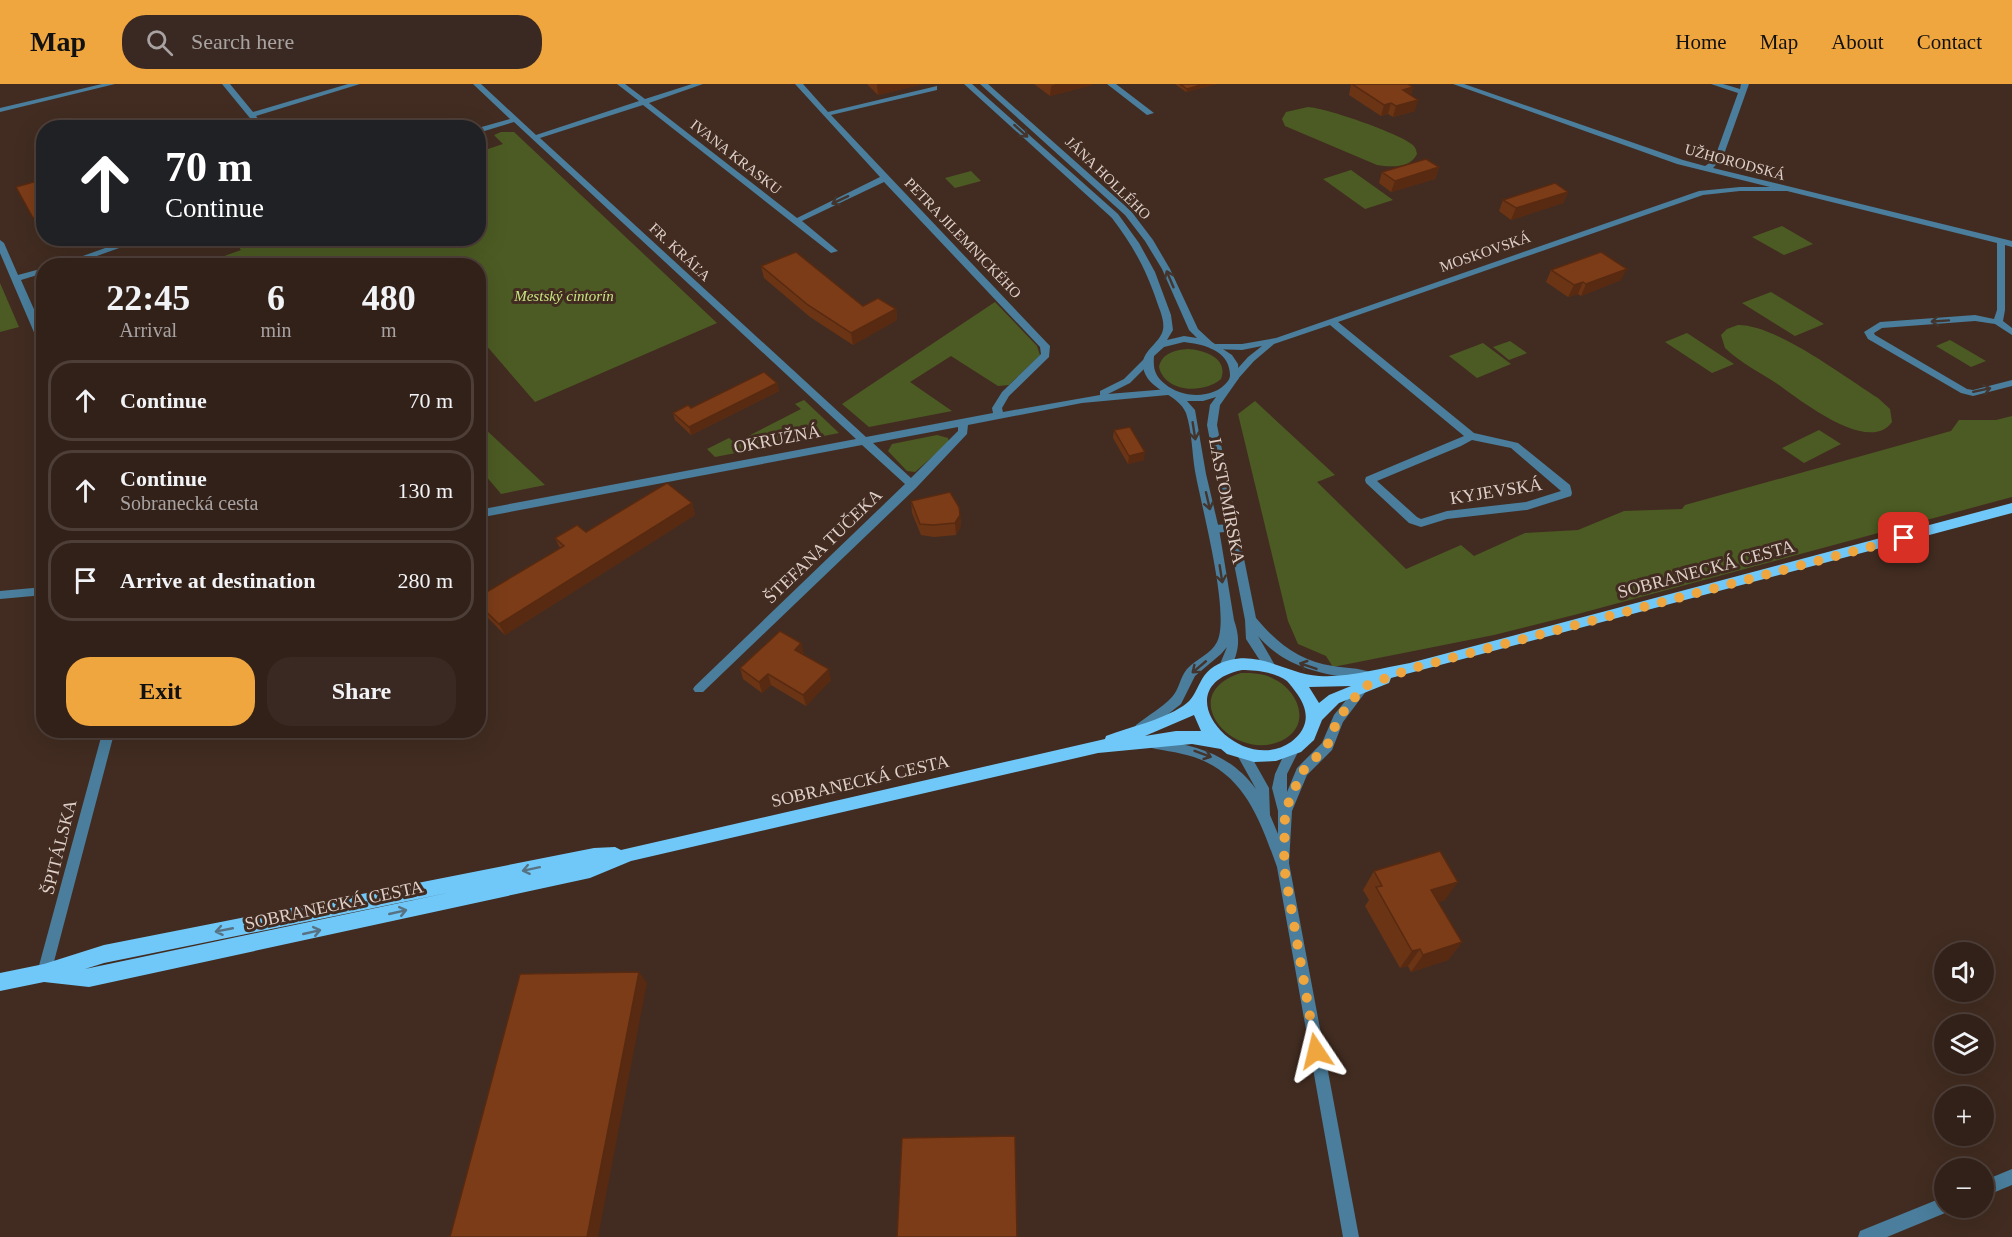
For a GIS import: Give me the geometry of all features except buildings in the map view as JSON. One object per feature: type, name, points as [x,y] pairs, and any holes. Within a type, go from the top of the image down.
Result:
[{"type":"main road","name":"SOBRANECKÁ CESTA","points":[[1364,681],[2012,508]]},
{"type":"main road","points":[[1222,743],[1205,724],[1199,702],[1206,683],[1224,669],[1246,664],[1270,667],[1294,679],[1319,682],[1364,681]]},
{"type":"main road","points":[[1142,736],[1204,738],[1222,743],[1242,753],[1270,756],[1293,750],[1309,736],[1314,718],[1309,697],[1294,679]]},
{"type":"main road","points":[[1314,718],[1334,699],[1364,681]]},
{"type":"main road","points":[[1142,736],[1171,721],[1199,702]]},
{"type":"main road","name":"SOBRANECKÁ CESTA","points":[[0,982],[44,973],[89,978],[292,936],[590,870],[630,854],[1142,736]]},
{"type":"street","points":[[0,110],[111,84]]},
{"type":"street","points":[[226,84],[255,120]]},
{"type":"street","points":[[251,115],[356,84]]},
{"type":"street","name":"FR. KRÁĽA","points":[[477,84],[912,485]]},
{"type":"street","name":"IVANA KRASKU","points":[[621,84],[834,251]]},
{"type":"street","points":[[537,137],[699,84]]},
{"type":"street","name":"PETRA JILEMNICKÉHO","points":[[799,84],[885,178],[1046,346],[1046,354],[1005,394],[997,408],[999,416]]},
{"type":"street","name":"JÁNA HOLLÉHO","points":[[968,84],[1115,216],[1135,243],[1150,272],[1166,315],[1168,330],[1160,346]]},
{"type":"street","name":"JÁNA HOLLÉHO","points":[[984,84],[1128,213],[1149,240],[1166,269],[1194,330],[1210,344]]},
{"type":"street","points":[[1111,84],[1150,112]]},
{"type":"street","name":"UŽHORODSKÁ","points":[[1457,84],[1704,176],[1784,189],[2012,244]]},
{"type":"street","points":[[1702,193],[1704,176],[1719,157],[1744,88],[1715,84]]},
{"type":"street","points":[[827,114],[934,88]]},
{"type":"street","points":[[486,129],[517,119]]},
{"type":"street","points":[[1055,161],[1067,158]]},
{"type":"street","points":[[796,221],[885,178]]},
{"type":"street","name":"MOSKOVSKÁ","points":[[1278,340],[1702,193],[1740,189],[1784,189]]},
{"type":"street","points":[[1135,243],[1149,240]]},
{"type":"street","points":[[1998,322],[2001,310],[2001,241]]},
{"type":"street","points":[[0,243],[36,325]]},
{"type":"street","points":[[83,258],[119,246]]},
{"type":"street","points":[[16,279],[36,273]]},
{"type":"street","points":[[2012,332],[1998,322],[1975,318],[1881,325],[1869,332],[1871,337],[1964,391],[1974,393],[2012,383]]},
{"type":"street","name":"KYJEVSKÁ","points":[[1331,321],[1462,431],[1471,436],[1515,445],[1566,489],[1567,493],[1527,506],[1447,515],[1421,523],[1413,520],[1370,480],[1471,436]]},
{"type":"street","points":[[1082,400],[1122,385],[1136,374],[1160,346],[1184,339],[1242,347],[1278,340]]},
{"type":"street","points":[[1270,667],[1252,639],[1251,620],[1212,425],[1213,410],[1234,378],[1255,355],[1278,340]]},
{"type":"street","points":[[1210,344],[1231,361],[1234,378]]},
{"type":"street","points":[[1147,361],[1151,378],[1172,393]]},
{"type":"street","points":[[1082,400],[1172,393],[1202,399],[1215,396],[1227,388]]},
{"type":"street","name":"LASTOMÍRSKA","points":[[1172,393],[1190,410],[1201,474],[1214,529],[1228,620],[1234,640],[1232,654],[1224,669]]},
{"type":"street","name":"OKRUŽNÁ","points":[[486,512],[1082,400]]},
{"type":"street","name":"ŠTEFANA TUČEKA","points":[[699,689],[960,437],[963,432],[963,423]]},
{"type":"street","points":[[1214,529],[1233,528]]},
{"type":"street","points":[[2,594],[36,587]]},
{"type":"street","points":[[2,594],[36,592]]},
{"type":"street","points":[[1228,620],[1224,641],[1217,651],[1191,673],[1177,700],[1142,736],[1214,758],[1236,774],[1264,814],[1284,867],[1351,1237]]},
{"type":"street","points":[[1251,620],[1273,647],[1296,662],[1364,681],[1338,719],[1327,746],[1302,772],[1285,811]]},
{"type":"street","name":"ŠPITÁLSKA","points":[[44,973],[107,738]]},
{"type":"street","points":[[1284,867],[1285,811],[1279,788],[1284,764],[1293,750]]},
{"type":"street","points":[[1242,753],[1262,788],[1264,814]]},
{"type":"street","points":[[1994,1184],[2012,1177]]},
{"type":"street","points":[[1866,1237],[1934,1209]]},
{"type":"green space","points":[[1308,107],[1344,116],[1402,138],[1412,144],[1417,154],[1405,165],[1377,165],[1285,126],[1282,119],[1286,112]]},
{"type":"green space","name":"Mestský cintorín","points":[[501,132],[514,132],[717,323],[535,402],[486,345],[486,258],[219,258],[241,250],[238,246],[486,246],[486,150],[503,144],[494,135]]},
{"type":"green space","points":[[1351,170],[1393,200],[1365,209],[1323,179]]},
{"type":"green space","points":[[971,171],[981,181],[955,188],[945,178]]},
{"type":"green space","points":[[1782,226],[1813,244],[1784,255],[1752,237]]},
{"type":"green space","points":[[0,283],[19,327],[0,332]]},
{"type":"green space","points":[[1771,292],[1824,324],[1795,336],[1742,303]]},
{"type":"green space","points":[[995,302],[1037,346],[1040,355],[1009,385],[998,386],[951,356],[910,382],[952,411],[869,427],[842,404]]},
{"type":"green space","points":[[1738,325],[1754,327],[1771,333],[1810,353],[1878,398],[1890,409],[1892,422],[1881,431],[1868,432],[1852,429],[1835,422],[1802,402],[1725,348],[1721,335],[1727,329]]},
{"type":"green space","points":[[1687,333],[1734,364],[1712,373],[1665,342]]},
{"type":"green space","points":[[1950,340],[1986,361],[1971,367],[1936,346]]},
{"type":"green space","points":[[1510,341],[1527,353],[1509,360],[1493,347]]},
{"type":"green space","points":[[1483,343],[1511,364],[1477,378],[1449,356]]},
{"type":"green space","points":[[1188,349],[1214,356],[1223,372],[1221,379],[1214,384],[1195,389],[1169,382],[1159,367],[1163,358],[1178,350]]},
{"type":"green space","points":[[804,400],[839,433],[715,457],[707,449],[729,438],[735,443],[801,409],[795,404]]},
{"type":"green space","points":[[1255,401],[1335,475],[1317,482],[1406,569],[1461,545],[1474,556],[1525,533],[1578,530],[1624,511],[1682,509],[1685,505],[1951,431],[1959,420],[1996,420],[2012,416],[2012,497],[1574,615],[1494,635],[1333,667],[1326,656],[1298,644],[1288,621],[1238,414]]},
{"type":"green space","points":[[486,430],[545,485],[501,494],[486,476]]},
{"type":"green space","points":[[1819,430],[1841,444],[1804,463],[1782,448]]},
{"type":"green space","points":[[937,435],[948,438],[949,442],[915,472],[907,471],[888,451],[892,444]]},
{"type":"green space","points":[[1241,673],[1268,676],[1281,684],[1295,699],[1299,708],[1297,727],[1281,741],[1262,745],[1245,743],[1229,735],[1218,723],[1211,710],[1212,696],[1221,683]]},
{"type":"route","points":[[1316,1051],[1284,867],[1285,811],[1302,772],[1327,746],[1338,719],[1363,687],[1410,669],[1904,538]]}]
